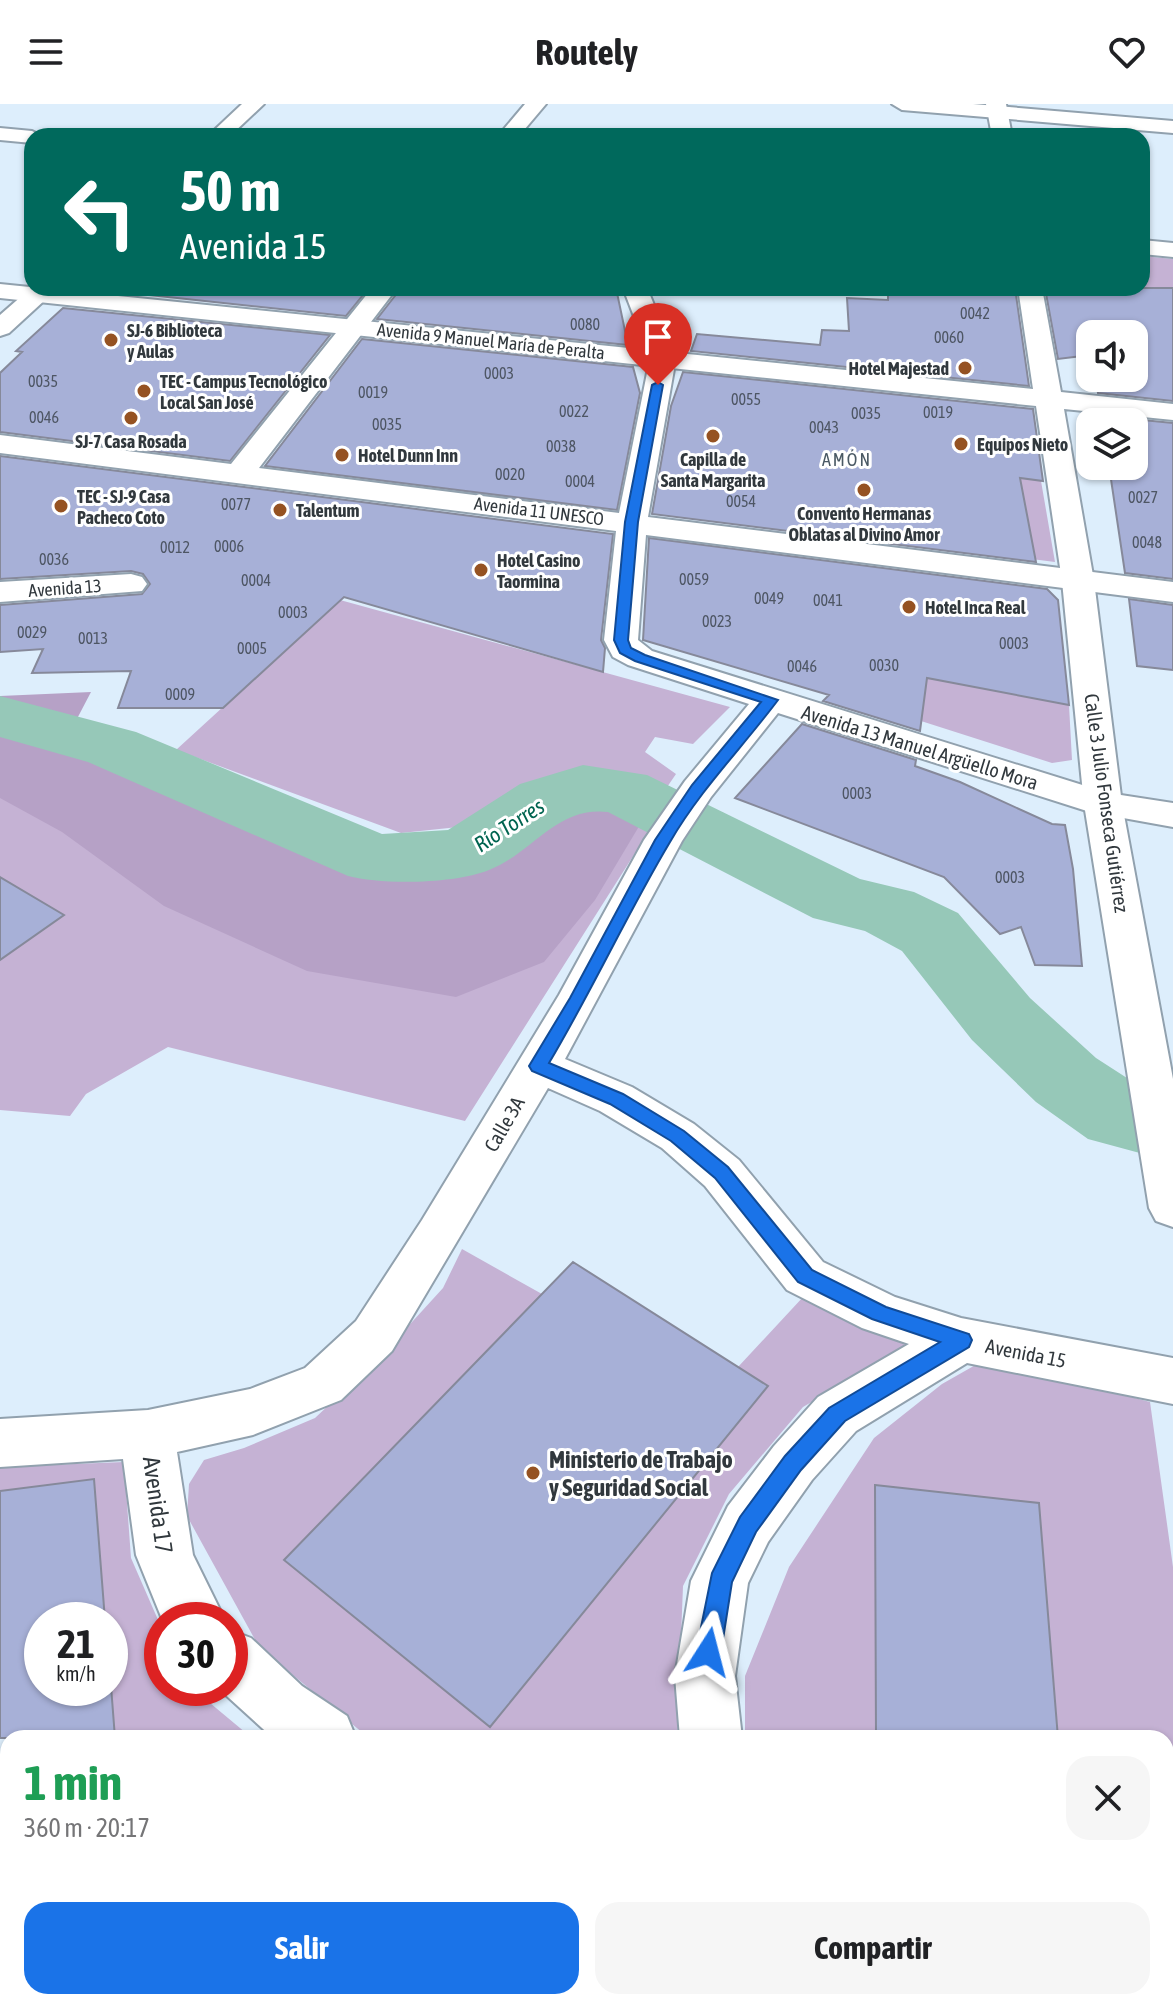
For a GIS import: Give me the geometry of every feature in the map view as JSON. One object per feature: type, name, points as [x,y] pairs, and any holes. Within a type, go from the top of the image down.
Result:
[{"type":"street","points":[[227,128],[254,104]]},
{"type":"street","points":[[515,128],[536,104]]},
{"type":"street","points":[[902,104],[997,108],[1173,127]]},
{"type":"street","points":[[997,108],[1001,128]]},
{"type":"street","points":[[0,134],[24,136]]},
{"type":"street","points":[[1150,248],[1173,250]]},
{"type":"street","name":"Avenida 9 Manuel María de Peralta","points":[[0,291],[24,291]]},
{"type":"street","points":[[0,328],[37,296]]},
{"type":"street","name":"Avenida 9 Manuel María de Peralta","points":[[86,296],[1173,412]]},
{"type":"street","points":[[239,474],[379,296]]},
{"type":"street","points":[[632,522],[663,358],[638,296]]},
{"type":"street","name":"Calle 3 Julio Fonseca Gutiérrez","points":[[1031,296],[1078,581],[1103,804],[1171,1198]]},
{"type":"street","name":"Avenida 11 UNESCO","points":[[0,444],[1173,592]]},
{"type":"street","name":"Avenida 13 Manuel Argüello Mora","points":[[632,522],[621,640],[625,650],[640,658],[770,700],[1103,804],[1173,815]]},
{"type":"street","name":"Avenida 13","points":[[0,592],[131,584]]},
{"type":"street","name":"Calle 3A","points":[[148,1434],[253,1412],[323,1384],[374,1336],[578,999],[663,840],[698,789],[770,700]]},
{"type":"street","name":"Avenida 15","points":[[538,1066],[616,1099],[678,1136],[722,1173],[805,1276],[880,1313],[961,1340],[1173,1381]]},
{"type":"street","points":[[710,1730],[705,1676],[720,1581],[748,1524],[793,1463],[837,1414],[961,1340]]},
{"type":"street","name":"Avenida 17","points":[[0,1443],[148,1434],[162,1554],[182,1602]]},
{"type":"street","points":[[248,1676],[281,1707],[314,1730]]},
{"type":"shaded area","points":[[1150,257],[1173,259],[1173,310],[1155,289],[1150,288]]},
{"type":"shaded area","points":[[1020,478],[1041,481],[1055,562],[881,540],[1033,548]]},
{"type":"shaded area","points":[[340,600],[730,707],[693,744],[655,737],[645,752],[676,774],[663,793],[604,773],[531,789],[487,824],[401,833],[176,750]]},
{"type":"shaded area","points":[[927,678],[1069,705],[1072,760],[1052,763],[921,721]]},
{"type":"shaded area","points":[[91,692],[69,734],[112,747],[374,859],[465,853],[577,796],[641,823],[595,900],[544,962],[456,997],[307,971],[164,906],[62,832],[0,798],[0,696]]},
{"type":"shaded area","points":[[0,736],[326,872],[481,859],[570,807],[613,800],[656,820],[465,1121],[168,1047],[86,1094],[70,1116],[0,1110],[0,960],[63,915],[0,877]]},
{"type":"shaded area","points":[[462,1249],[542,1294],[284,1560],[490,1727],[768,1386],[738,1367],[804,1296],[908,1345],[803,1407],[729,1494],[683,1586],[677,1730],[359,1730],[259,1647],[248,1627],[248,1602],[234,1602],[187,1516],[189,1484],[204,1460],[244,1448],[315,1418],[381,1356],[443,1288]]},
{"type":"shaded area","points":[[986,1359],[1150,1402],[1173,1567],[1173,1730],[1058,1730],[1039,1503],[875,1486],[876,1730],[745,1730],[745,1676],[789,1567],[874,1438],[942,1384]]},
{"type":"shaded area","points":[[124,1462],[131,1558],[150,1602],[144,1602],[144,1706],[214,1706],[242,1730],[114,1730],[113,1706],[128,1706],[128,1602],[104,1602],[94,1479],[0,1491],[0,1467]]},
{"type":"building","points":[[1150,288],[1173,288],[1173,401],[1098,393],[1148,392],[1148,320],[1076,320],[1076,357],[1058,359],[1046,296],[1150,296]]},
{"type":"building","points":[[159,296],[362,296],[346,316]]},
{"type":"building","points":[[395,296],[618,296],[628,345],[377,319]]},
{"type":"building","points":[[888,296],[1016,296],[1029,386],[691,351],[697,334],[820,345],[822,330],[849,331],[847,298],[888,300]]},
{"type":"building","name":"TEC - Campus Tecnológico Local San José","points":[[63,308],[330,335],[230,461],[0,432],[0,373],[22,352],[16,351]]},
{"type":"building","points":[[362,339],[633,367],[640,393],[617,510],[265,466]]},
{"type":"building","points":[[683,372],[1033,409],[1043,481],[1020,478],[1036,562],[652,514],[671,406]]},
{"type":"building","points":[[1148,421],[1173,423],[1173,579],[1125,573],[1111,480],[1148,480]]},
{"type":"building","points":[[0,456],[613,534],[601,640],[605,648],[603,672],[344,597],[223,708],[118,708],[131,671],[32,673],[43,649],[0,652],[0,605],[142,594],[150,584],[143,574],[131,571],[0,579]]},
{"type":"building","points":[[649,538],[1047,589],[1058,600],[1069,705],[927,678],[920,731],[823,701],[829,695],[643,640]]},
{"type":"building","points":[[1129,599],[1173,605],[1173,670],[1137,666]]},
{"type":"building","points":[[802,724],[916,760],[915,766],[960,782],[1052,824],[1065,825],[1073,869],[1082,966],[1035,965],[1021,927],[1000,934],[944,877],[735,798]]},
{"type":"building","points":[[0,877],[64,915],[0,960]]},
{"type":"building","name":"Ministerio de Trabajo y Seguridad Social","points":[[573,1262],[768,1386],[490,1727],[284,1560]]},
{"type":"building","points":[[94,1479],[104,1602],[24,1602],[24,1706],[113,1706],[114,1730],[0,1730],[0,1491]]},
{"type":"building","points":[[875,1485],[1039,1503],[1057,1730],[876,1730]]},
{"type":"waterway","name":"Río Torres","points":[[0,716],[112,747],[374,859],[465,853],[545,800],[583,787],[622,791],[840,900],[887,910],[930,932],[1001,1019],[1066,1080],[1119,1116],[1173,1129]]},
{"type":"place","name":"SJ-6 Biblioteca y Aulas","points":[[111,340]]},
{"type":"place","name":"Hotel Majestad","points":[[965,368]]},
{"type":"place","name":"TEC - Campus Tecnológico Local San José","points":[[144,391]]},
{"type":"place","name":"SJ-7 Casa Rosada","points":[[131,418]]},
{"type":"place","name":"Capilla de Santa Margarita","points":[[713,436]]},
{"type":"place","name":"Equipos Nieto","points":[[961,444]]},
{"type":"place","name":"Hotel Dunn Inn","points":[[342,455]]},
{"type":"place","name":"Convento Hermanas Oblatas al Divino Amor","points":[[864,490]]},
{"type":"place","name":"TEC - SJ-9 Casa Pacheco Coto","points":[[61,506]]},
{"type":"place","name":"Talentum","points":[[280,510]]},
{"type":"place","name":"Hotel Casino Taormina","points":[[481,570]]},
{"type":"place","name":"Hotel Inca Real","points":[[909,607]]},
{"type":"place","name":"Ministerio de Trabajo y Seguridad Social","points":[[533,1473]]},
{"type":"district","name":"AMÓN","points":[[847,459]]},
{"type":"route","points":[[658,385],[632,522],[621,640],[625,650],[640,658],[770,700],[698,789],[663,840],[578,999],[538,1066],[616,1099],[678,1136],[722,1173],[805,1276],[880,1313],[961,1340],[837,1414],[793,1463],[748,1524],[720,1581],[708,1652]]}]
